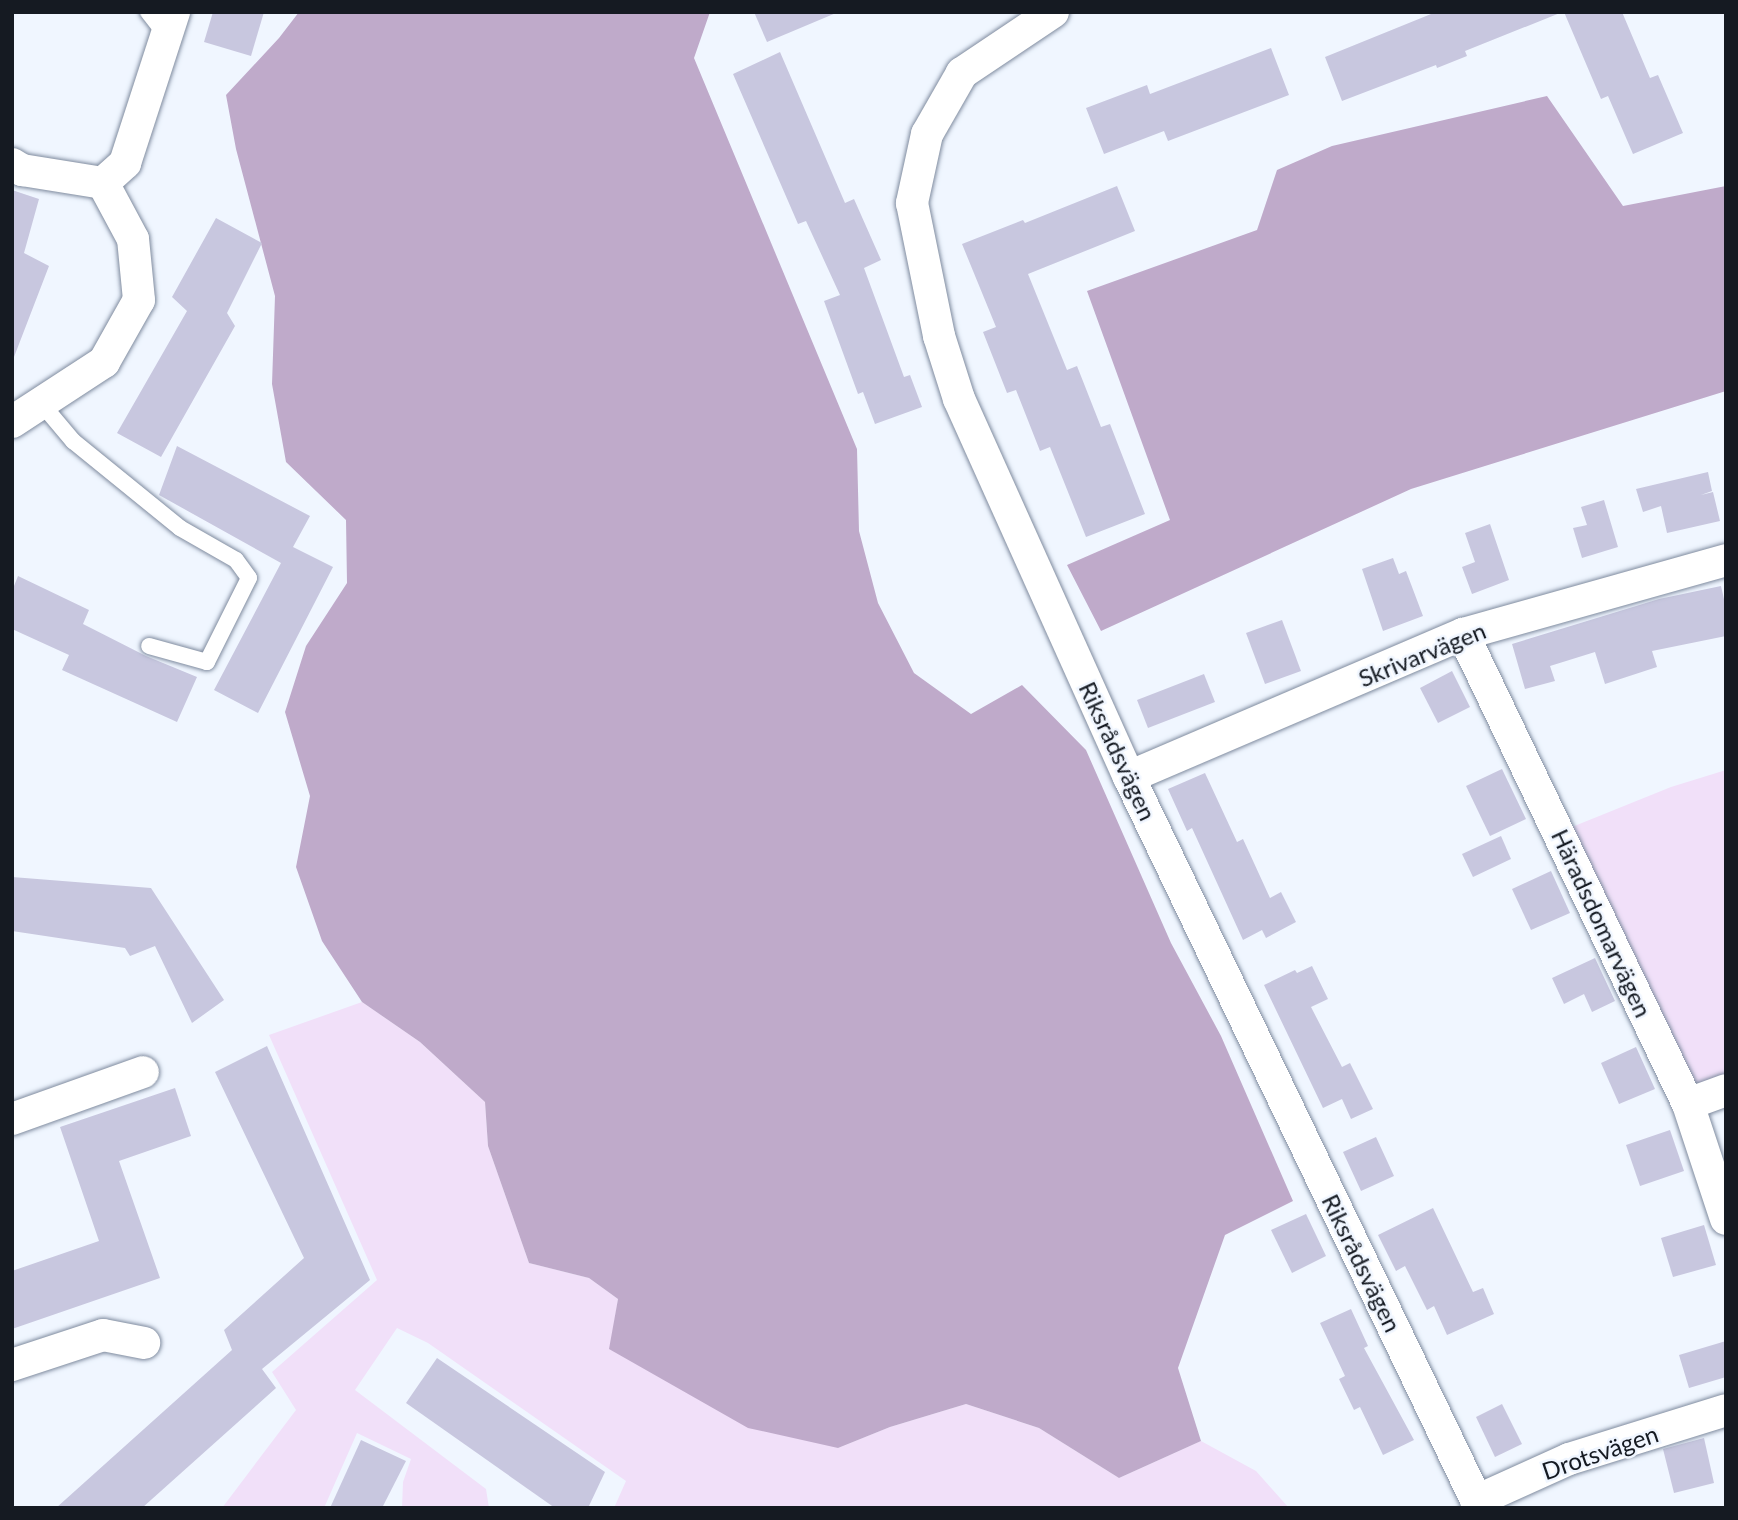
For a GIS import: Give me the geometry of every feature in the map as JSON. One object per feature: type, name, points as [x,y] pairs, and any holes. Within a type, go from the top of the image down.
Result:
[{"type":"street","name":"Riksrådsvägen","points":[[1053,12],[962,73],[927,134],[912,203],[939,336],[959,399],[1129,777],[1478,1504]]},
{"type":"street","points":[[103,183],[125,163],[163,20]]},
{"type":"street","points":[[12,164],[22,170],[103,183]]},
{"type":"street","points":[[12,422],[104,362],[139,300],[133,239],[103,183]]},
{"type":"street","name":"Skrivarvägen","points":[[1129,777],[1463,634],[1726,560]]},
{"type":"street","name":"Häradsdomarvägen","points":[[1463,634],[1688,1104],[1726,1219]]},
{"type":"street","points":[[12,1119],[143,1072]]},
{"type":"street","points":[[1688,1104],[1726,1090]]},
{"type":"street","points":[[12,1365],[103,1335],[144,1343]]},
{"type":"street","name":"Drotsvägen","points":[[1478,1504],[1569,1459],[1726,1410]]},
{"type":"lane","points":[[41,403],[73,441],[180,528],[236,560],[249,578],[207,662],[149,646]]},
{"type":"shaded area","points":[[299,12],[710,12],[694,58],[857,449],[859,531],[878,603],[914,673],[971,714],[1022,685],[1086,750],[1171,943],[1221,1036],[1293,1201],[1225,1235],[1178,1368],[1201,1441],[1119,1478],[1039,1428],[966,1404],[890,1427],[838,1448],[748,1428],[609,1349],[618,1299],[589,1278],[529,1263],[488,1146],[485,1102],[420,1042],[362,1002],[322,941],[296,867],[310,796],[285,712],[306,646],[347,583],[346,520],[286,462],[272,384],[275,296],[236,149],[226,95],[279,38]]},
{"type":"shaded area","points":[[1547,96],[1623,206],[1726,186],[1726,391],[1411,489],[1101,631],[1067,565],[1170,520],[1087,291],[1257,230],[1277,170],[1332,146]]},
{"type":"shaded area","points":[[1726,770],[1726,1078],[1701,1085],[1691,1080],[1567,829],[1671,787]]},
{"type":"shaded area","points":[[362,1002],[420,1042],[485,1102],[488,1146],[529,1263],[589,1278],[618,1299],[610,1349],[838,1448],[890,1427],[966,1404],[1039,1428],[1119,1478],[1201,1441],[1256,1471],[1289,1508],[614,1508],[626,1481],[428,1343],[397,1328],[355,1390],[486,1489],[489,1508],[402,1508],[403,1482],[411,1459],[357,1433],[324,1508],[222,1508],[296,1410],[272,1372],[377,1280],[269,1035]]},
{"type":"building","points":[[213,12],[264,12],[251,56],[204,42]]},
{"type":"building","points":[[754,12],[836,12],[836,13],[767,42]]},
{"type":"building","points":[[1436,12],[1560,13],[1465,51],[1467,56],[1342,101],[1325,57]]},
{"type":"building","points":[[1564,12],[1622,12],[1650,78],[1658,75],[1683,133],[1633,154],[1608,96],[1601,99]]},
{"type":"building","points":[[1271,48],[1289,95],[1168,141],[1164,131],[1104,154],[1086,108],[1147,85],[1150,94]]},
{"type":"building","points":[[780,52],[845,203],[854,199],[881,260],[864,268],[904,377],[910,375],[922,407],[875,424],[863,392],[858,394],[824,301],[840,295],[806,221],[798,224],[733,74]]},
{"type":"building","points":[[1117,186],[1135,231],[1028,274],[1067,370],[1077,366],[1101,427],[1110,424],[1145,514],[1086,537],[1050,447],[1040,451],[1016,390],[1007,393],[983,332],[996,327],[962,244],[1023,220],[1025,223]]},
{"type":"building","points":[[12,190],[39,199],[24,253],[49,266],[14,357]]},
{"type":"building","points":[[216,218],[262,243],[227,313],[235,326],[161,457],[117,433],[187,311],[172,297]]},
{"type":"building","points":[[177,446],[310,516],[293,547],[333,567],[258,713],[214,690],[281,563],[159,495]]},
{"type":"building","points":[[1708,472],[1712,491],[1701,495],[1713,492],[1720,521],[1667,533],[1661,506],[1643,512],[1636,489]]},
{"type":"building","points":[[1604,500],[1618,547],[1582,558],[1573,528],[1587,525],[1581,507]]},
{"type":"building","points":[[1490,524],[1509,580],[1472,594],[1462,567],[1475,562],[1465,533]]},
{"type":"building","points":[[1393,558],[1399,574],[1406,571],[1423,616],[1383,631],[1362,569]]},
{"type":"building","points":[[18,576],[89,610],[83,624],[146,656],[197,677],[177,722],[62,670],[69,655],[12,629],[12,591]]},
{"type":"building","points":[[1721,586],[1726,608],[1726,636],[1652,651],[1657,667],[1605,684],[1595,652],[1550,666],[1555,681],[1525,689],[1512,644],[1659,599]]},
{"type":"building","points":[[1282,620],[1301,671],[1265,684],[1246,633]]},
{"type":"building","points":[[1452,671],[1470,707],[1438,723],[1420,688]]},
{"type":"building","points":[[1204,674],[1215,702],[1148,728],[1137,700]]},
{"type":"building","points":[[1502,769],[1526,819],[1490,836],[1466,786]]},
{"type":"building","points":[[1205,773],[1237,842],[1243,839],[1270,898],[1281,892],[1296,922],[1266,938],[1262,930],[1243,940],[1192,828],[1187,831],[1168,789]]},
{"type":"building","points":[[1501,836],[1511,859],[1473,877],[1462,854]]},
{"type":"building","points":[[1551,871],[1570,913],[1531,930],[1512,889]]},
{"type":"building","points":[[12,877],[151,888],[224,1000],[192,1023],[155,946],[130,956],[125,948],[12,931]]},
{"type":"building","points":[[1595,958],[1615,1001],[1592,1012],[1584,994],[1564,1004],[1552,978]]},
{"type":"building","points":[[1312,966],[1328,999],[1311,1007],[1342,1067],[1350,1063],[1373,1109],[1351,1119],[1342,1099],[1323,1108],[1264,985],[1295,970],[1297,973]]},
{"type":"building","points":[[267,1046],[370,1280],[262,1369],[276,1388],[142,1508],[56,1508],[232,1350],[224,1330],[304,1258],[215,1072]]},
{"type":"building","points":[[1636,1047],[1655,1089],[1619,1104],[1601,1063]]},
{"type":"building","points":[[175,1088],[191,1136],[119,1161],[160,1278],[12,1329],[12,1271],[99,1241],[60,1127]]},
{"type":"building","points":[[1670,1130],[1684,1171],[1640,1186],[1626,1145]]},
{"type":"building","points":[[1376,1137],[1394,1176],[1361,1191],[1343,1152]]},
{"type":"building","points":[[1433,1208],[1473,1292],[1483,1288],[1494,1314],[1447,1335],[1434,1306],[1427,1310],[1405,1266],[1396,1271],[1378,1235]]},
{"type":"building","points":[[1306,1214],[1326,1256],[1292,1273],[1271,1230]]},
{"type":"building","points":[[1704,1225],[1716,1265],[1673,1277],[1661,1238]]},
{"type":"building","points":[[1351,1309],[1368,1346],[1364,1348],[1414,1440],[1383,1455],[1360,1407],[1354,1410],[1339,1379],[1345,1376],[1320,1323]]},
{"type":"building","points":[[1726,1341],[1726,1377],[1689,1388],[1679,1355]]},
{"type":"building","points":[[437,1358],[605,1472],[588,1508],[555,1508],[406,1403]]},
{"type":"building","points":[[1502,1404],[1522,1444],[1495,1457],[1476,1417]]},
{"type":"building","points":[[1704,1438],[1714,1483],[1674,1493],[1663,1449]]},
{"type":"building","points":[[361,1440],[406,1461],[382,1508],[330,1508]]}]
